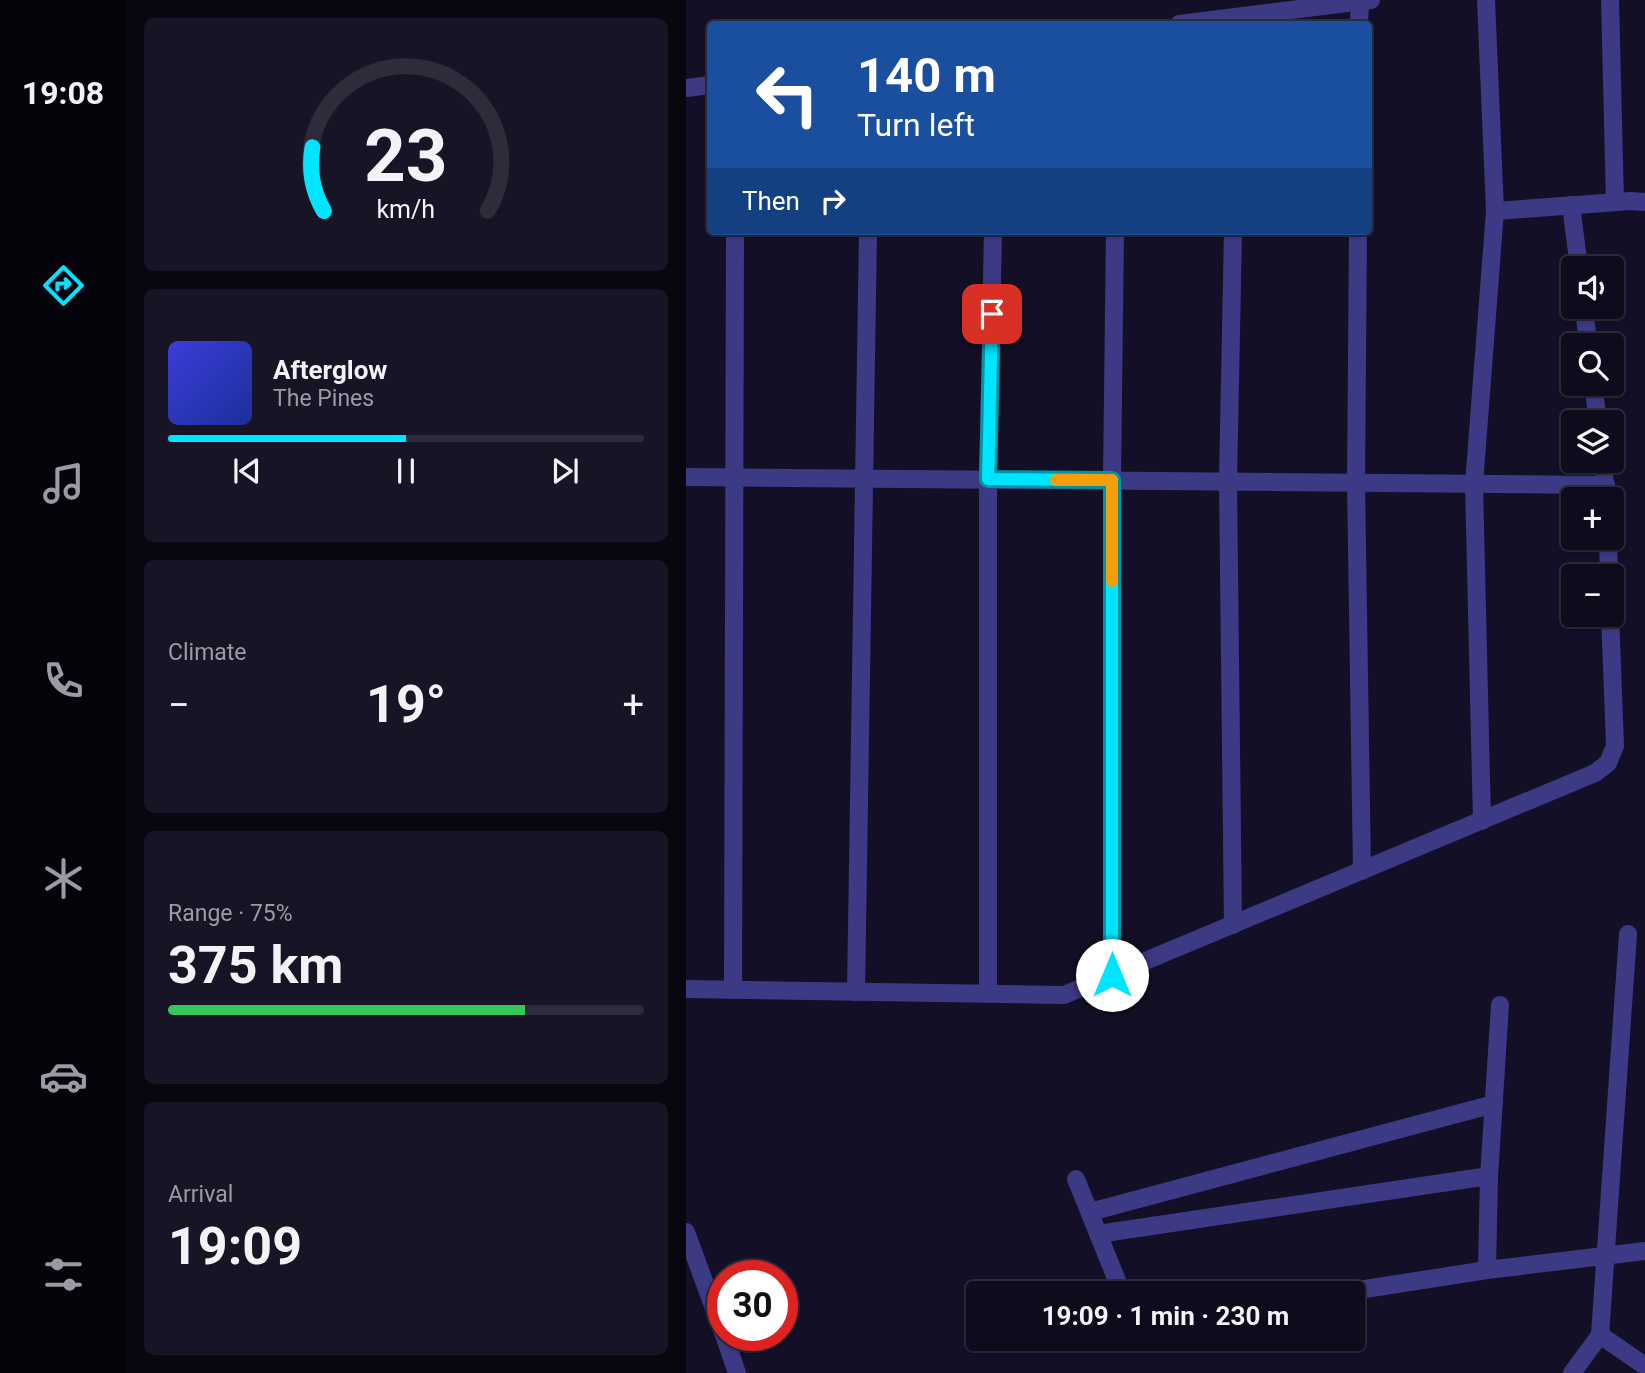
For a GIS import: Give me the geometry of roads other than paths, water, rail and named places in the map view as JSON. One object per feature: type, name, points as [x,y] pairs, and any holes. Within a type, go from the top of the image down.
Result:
[{"type":"street","points":[[1482,821],[1474,484],[1495,211],[1486,0]]},
{"type":"street","points":[[1610,0],[1615,202]]},
{"type":"street","points":[[1238,21],[1365,1],[1360,21]]},
{"type":"street","points":[[686,88],[707,85]]},
{"type":"street","points":[[1495,211],[1645,202]]},
{"type":"street","points":[[1571,205],[1577,256]]},
{"type":"street","points":[[733,990],[735,235]]},
{"type":"street","points":[[856,992],[867,235]]},
{"type":"street","points":[[988,994],[988,479],[993,235]]},
{"type":"street","points":[[1112,975],[1115,235]]},
{"type":"street","points":[[1233,235],[1228,481],[1233,925]]},
{"type":"street","points":[[1358,235],[1356,482],[1362,871]]},
{"type":"street","points":[[686,477],[1356,482],[1474,484],[1561,489]]},
{"type":"street","points":[[686,989],[1064,995],[1595,773],[1608,763],[1615,746],[1610,627]]},
{"type":"street","points":[[1572,1373],[1600,1335],[1628,934]]},
{"type":"street","points":[[1487,1270],[1489,1176],[1500,1005]]},
{"type":"street","points":[[1090,1212],[1494,1104]]},
{"type":"street","points":[[1098,1234],[1489,1176]]},
{"type":"street","points":[[1076,1179],[1117,1281]]},
{"type":"street","points":[[686,1232],[707,1290]]},
{"type":"street","points":[[1365,1289],[1487,1270],[1645,1251]]},
{"type":"street","points":[[1600,1335],[1645,1366]]},
{"type":"street","points":[[729,1351],[737,1373]]}]
